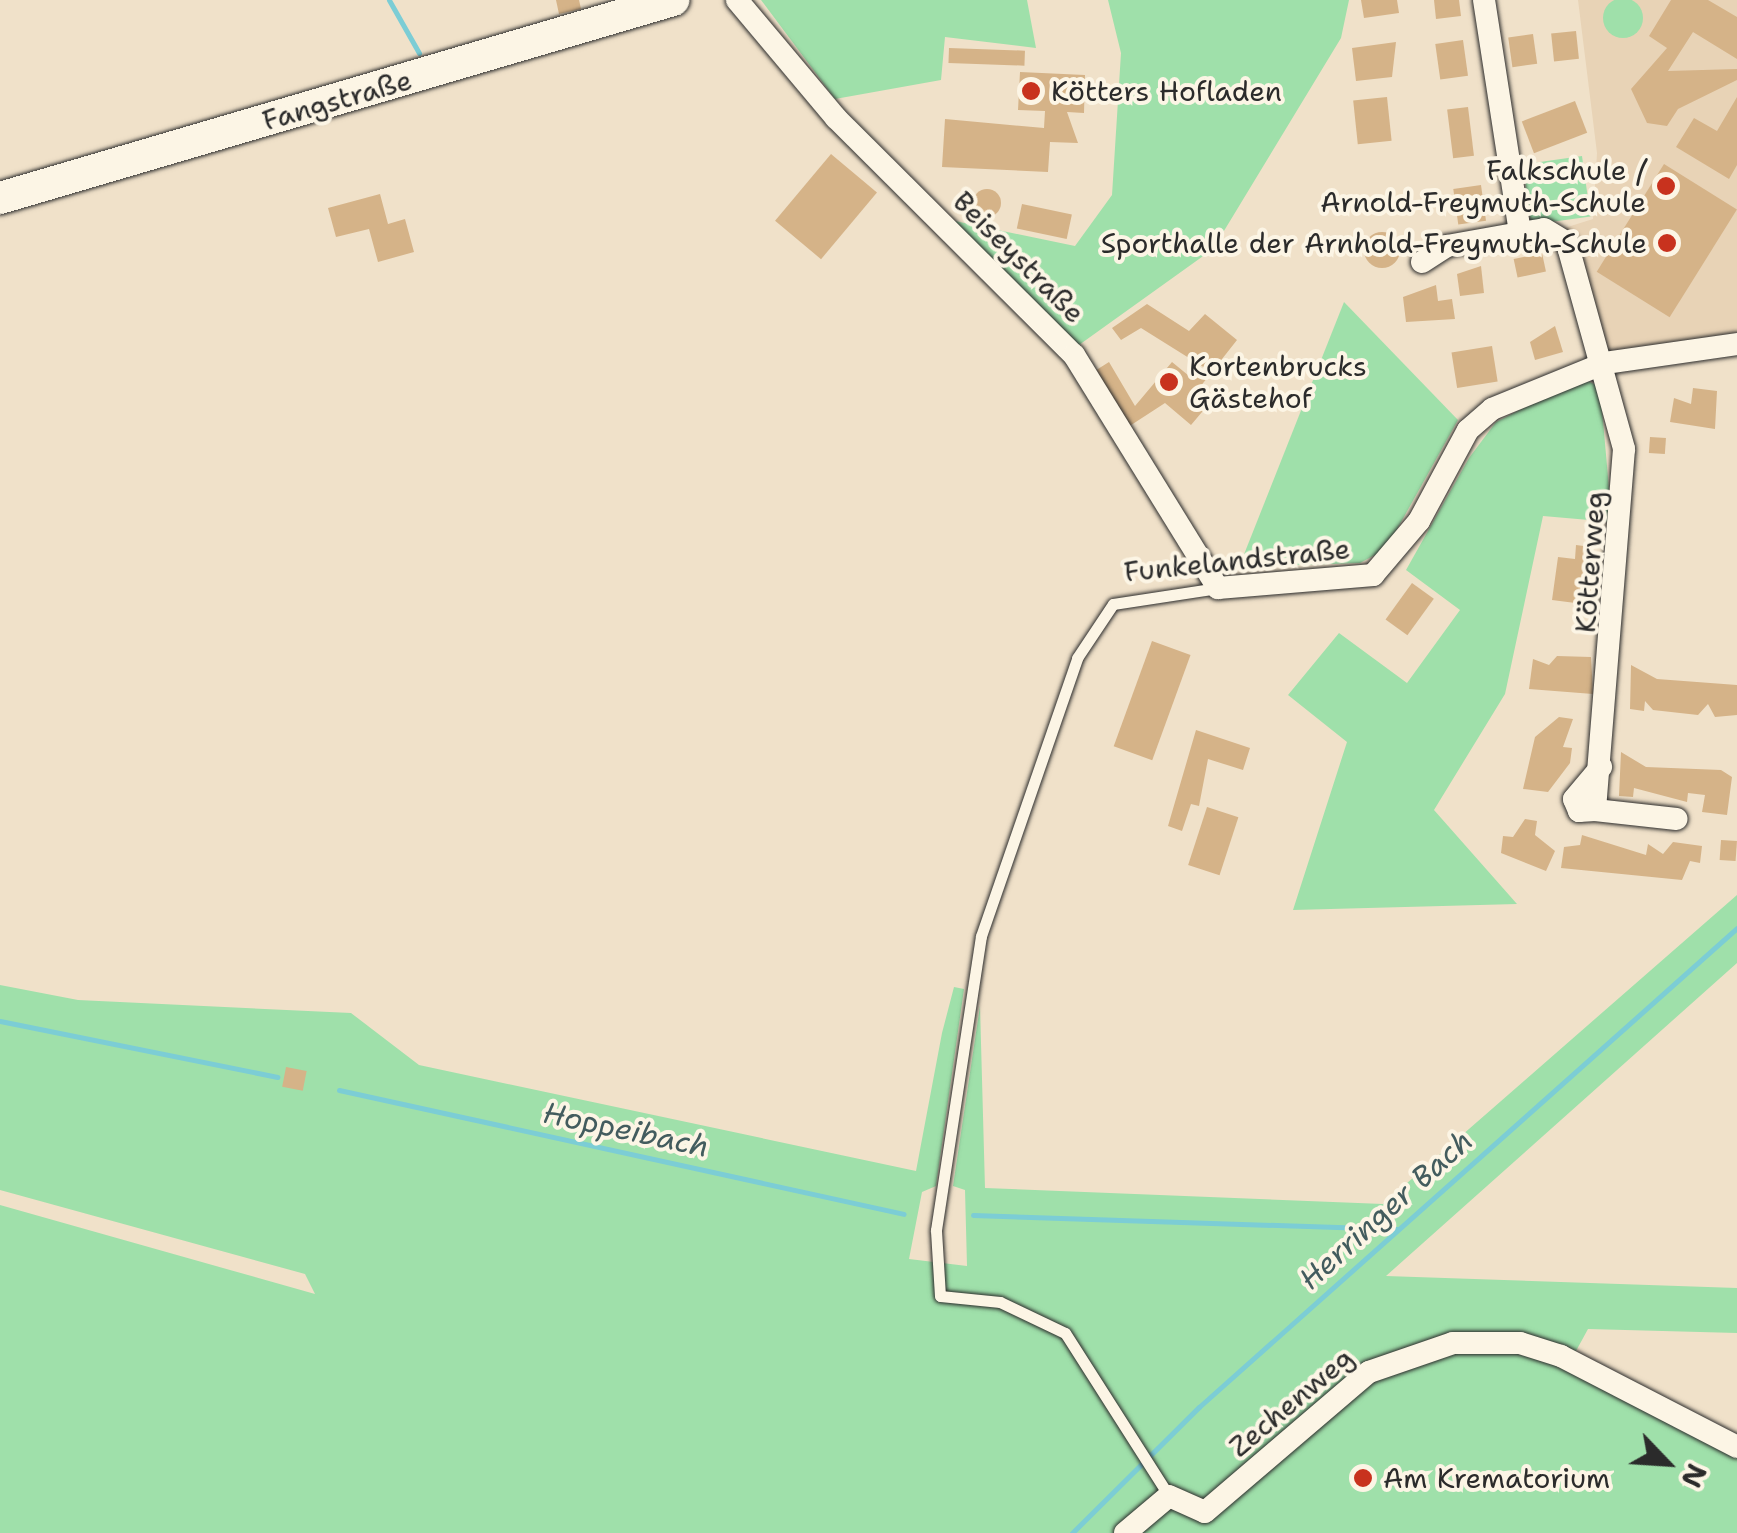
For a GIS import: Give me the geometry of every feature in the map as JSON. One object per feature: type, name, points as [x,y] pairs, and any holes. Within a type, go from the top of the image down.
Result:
[{"type":"main road","name":"Fangstraße","points":[[0,198],[674,0]]},
{"type":"street","name":"Beiseystraße","points":[[737,0],[836,118],[1074,355],[1218,588]]},
{"type":"street","points":[[1422,262],[1446,246],[1520,233],[1484,0]]},
{"type":"street","name":"Kötterweg","points":[[1520,233],[1544,229],[1567,243],[1605,363],[1626,478],[1595,810],[1676,819]]},
{"type":"street","name":"Funkelandstraße","points":[[1218,588],[1374,575],[1419,520],[1468,430],[1520,393],[1605,363],[1737,344]]},
{"type":"street","name":"Zechenweg","points":[[1168,1486],[1205,1512],[1368,1372],[1453,1343],[1520,1344],[1561,1356],[1737,1447]]},
{"type":"street","points":[[1125,1533],[1168,1486]]},
{"type":"lane","name":"Funkelandstraße","points":[[1168,1486],[1136,1433],[1065,1333],[1000,1302],[940,1296],[936,1230],[974,966],[1077,658],[1113,604],[1218,588]]},
{"type":"shaded area","name":"Falkschule / Arnold-Freymuth-Schule","points":[[1578,0],[1737,0],[1737,337],[1608,358],[1558,230],[1593,219],[1597,153]]},
{"type":"green space","points":[[1623,-2],[1637,4],[1643,18],[1637,32],[1623,38],[1609,32],[1603,18],[1609,4]]},
{"type":"green space","points":[[761,0],[1027,0],[1036,48],[945,37],[941,80],[835,99]]},
{"type":"green space","points":[[1108,0],[1349,0],[1341,38],[1213,249],[1072,350],[955,221],[1075,246],[1112,195],[1121,53]]},
{"type":"green space","points":[[1582,156],[1590,216],[1531,225],[1523,164]]},
{"type":"green space","points":[[1344,302],[1458,420],[1386,549],[1360,563],[1239,567]]},
{"type":"green space","points":[[1582,378],[1600,387],[1612,522],[1543,516],[1505,694],[1434,810],[1517,904],[1293,910],[1347,742],[1288,695],[1339,633],[1407,683],[1460,610],[1406,570],[1469,458],[1496,422]]},
{"type":"green space","points":[[1737,895],[1737,963],[1386,1276],[1737,1288],[1737,1333],[1588,1329],[1576,1351],[1514,1353],[1581,1372],[1737,1454],[1737,1533],[0,1533],[0,1205],[315,1294],[305,1274],[0,1190],[0,985],[78,1000],[351,1013],[419,1065],[916,1171],[954,987],[964,989],[936,1186],[922,1192],[909,1259],[967,1266],[965,1190],[953,1186],[980,1006],[985,1188],[1383,1204]]},
{"type":"building","points":[[556,0],[579,0],[581,9],[559,14]]},
{"type":"building","points":[[1361,0],[1397,0],[1399,13],[1364,18]]},
{"type":"building","points":[[1434,0],[1459,0],[1461,16],[1436,19]]},
{"type":"building","points":[[1671,0],[1708,0],[1737,17],[1737,59],[1693,32],[1668,71],[1737,69],[1737,80],[1678,109],[1667,126],[1647,123],[1631,89],[1667,48],[1649,36]]},
{"type":"building","points":[[1576,31],[1579,59],[1554,61],[1551,34]]},
{"type":"building","points":[[1533,34],[1537,64],[1512,67],[1508,37]]},
{"type":"building","points":[[1463,40],[1468,76],[1440,80],[1435,44]]},
{"type":"building","points":[[1396,42],[1392,77],[1356,81],[1352,48]]},
{"type":"building","points":[[949,48],[1025,51],[1024,66],[948,63]]},
{"type":"building","points":[[1020,72],[1085,75],[1084,113],[1067,112],[1078,143],[1050,142],[1048,172],[942,167],[945,119],[1044,128],[1045,111],[1018,110]]},
{"type":"building","points":[[1387,97],[1392,141],[1358,144],[1353,101]]},
{"type":"building","points":[[1737,97],[1737,165],[1729,179],[1676,147],[1694,118],[1717,131]]},
{"type":"building","points":[[1575,101],[1587,133],[1534,153],[1522,121]]},
{"type":"building","points":[[1468,107],[1474,156],[1453,158],[1447,110]]},
{"type":"building","points":[[831,154],[877,193],[821,259],[775,221]]},
{"type":"building","name":"Sporthalle der Arnhold-Freymuth-Schule","points":[[1664,164],[1737,210],[1670,317],[1597,272]]},
{"type":"building","points":[[1481,185],[1486,221],[1458,225],[1453,189]]},
{"type":"building","points":[[987,189],[997,193],[1001,203],[997,213],[987,217],[977,213],[973,203],[977,193]]},
{"type":"building","points":[[380,194],[388,224],[405,219],[414,252],[378,262],[369,229],[336,237],[328,208]]},
{"type":"building","points":[[1022,204],[1072,215],[1067,239],[1017,228]]},
{"type":"building","points":[[1382,232],[1395,237],[1400,250],[1395,263],[1382,268],[1369,263],[1364,250],[1369,237]]},
{"type":"building","points":[[1542,253],[1546,272],[1518,278],[1514,259]]},
{"type":"building","points":[[1481,266],[1484,293],[1460,296],[1457,274]]},
{"type":"building","points":[[1436,285],[1438,301],[1452,299],[1455,319],[1406,322],[1403,297]]},
{"type":"building","points":[[1147,304],[1189,331],[1205,314],[1237,340],[1200,387],[1213,399],[1191,425],[1165,403],[1125,429],[1090,374],[1109,362],[1135,406],[1172,362],[1194,380],[1205,368],[1141,328],[1121,340],[1112,328]]},
{"type":"building","points":[[1555,326],[1563,352],[1535,360],[1530,342]]},
{"type":"building","points":[[1492,346],[1498,382],[1457,388],[1452,352]]},
{"type":"building","points":[[1693,388],[1717,391],[1715,429],[1670,422],[1674,398],[1691,404]]},
{"type":"building","points":[[1650,437],[1666,438],[1665,454],[1649,453]]},
{"type":"building","points":[[1576,545],[1591,547],[1591,605],[1552,600],[1558,557],[1575,559]]},
{"type":"building","points":[[1412,583],[1434,599],[1407,635],[1386,619]]},
{"type":"building","points":[[1152,641],[1191,655],[1152,760],[1114,746]]},
{"type":"building","points":[[1557,656],[1591,657],[1593,694],[1529,689],[1533,659],[1549,665]]},
{"type":"building","points":[[1631,665],[1657,679],[1737,685],[1737,715],[1715,717],[1708,704],[1698,715],[1653,710],[1645,701],[1644,711],[1630,709]]},
{"type":"building","points":[[1559,717],[1573,719],[1563,747],[1572,748],[1570,763],[1548,792],[1523,789],[1535,737]]},
{"type":"building","points":[[1196,730],[1250,748],[1243,770],[1208,759],[1199,806],[1191,804],[1182,831],[1168,826]]},
{"type":"building","points":[[1621,752],[1646,767],[1721,770],[1732,777],[1727,815],[1702,812],[1705,795],[1688,793],[1687,802],[1634,788],[1633,797],[1619,796]]},
{"type":"building","points":[[1207,807],[1238,817],[1220,875],[1188,865]]},
{"type":"building","points":[[1525,819],[1537,821],[1535,835],[1555,851],[1546,871],[1501,853],[1503,836],[1513,837]]},
{"type":"building","points":[[1582,835],[1646,855],[1648,844],[1663,854],[1673,842],[1702,846],[1700,863],[1690,861],[1682,880],[1561,868],[1564,847],[1580,845]]},
{"type":"building","points":[[1721,840],[1737,841],[1736,861],[1720,860]]},
{"type":"building","points":[[286,1067],[307,1071],[303,1091],[282,1087]]},
{"type":"waterway","points":[[389,0],[419,53]]},
{"type":"waterway","name":"Herringer Bach","points":[[1072,1533],[1199,1407],[1737,928]]},
{"type":"waterway","name":"Hoppeibach","points":[[0,1021],[277,1077]]},
{"type":"waterway","name":"Hoppeibach","points":[[339,1090],[904,1214]]},
{"type":"waterway","name":"Hoppeibach","points":[[973,1215],[1398,1229]]},
{"type":"place","name":"Kötters Hofladen","points":[[1031,91]]},
{"type":"place","name":"Falkschule / Arnold-Freymuth-Schule","points":[[1666,186]]},
{"type":"place","name":"Sporthalle der Arnhold-Freymuth-Schule","points":[[1667,243]]},
{"type":"place","name":"Kortenbrucks Gästehof","points":[[1169,382]]},
{"type":"place","name":"Am Krematorium","points":[[1363,1478]]}]
